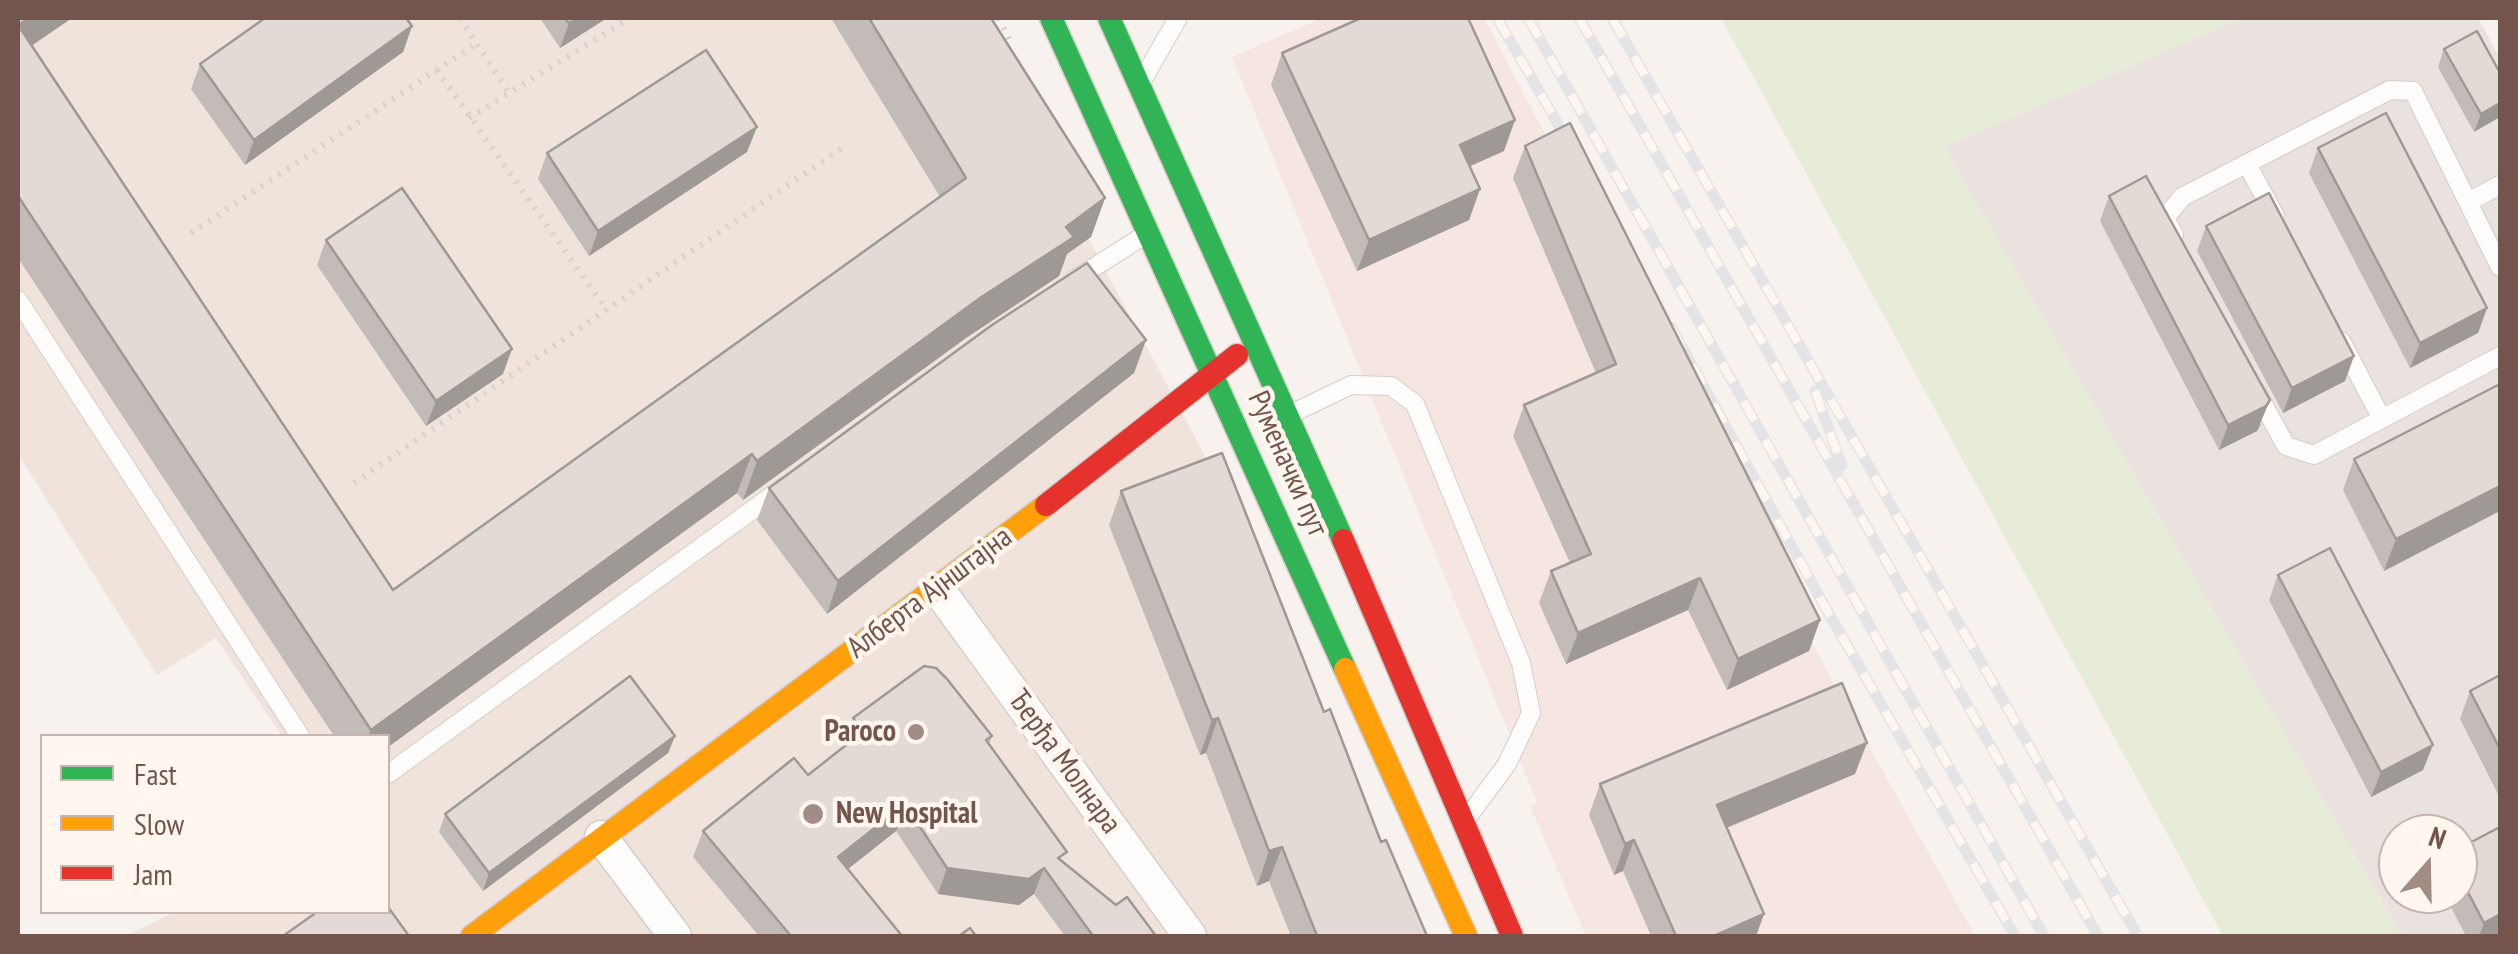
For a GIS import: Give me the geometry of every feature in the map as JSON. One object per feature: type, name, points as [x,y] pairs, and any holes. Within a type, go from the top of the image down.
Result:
[{"type":"main road","name":"Руменачки пут","points":[[1051,18],[1466,936]]},
{"type":"main road","name":"Руменачки пут","points":[[1109,18],[1289,415],[1512,936]]},
{"type":"main road","name":"Алберта Ајнштајна","points":[[472,936],[938,589],[1254,342]]},
{"type":"street","name":"Ђерђа Молнара","points":[[938,589],[1190,936]]},
{"type":"street","points":[[601,837],[675,936]]},
{"type":"lane","points":[[1140,84],[1178,18]]},
{"type":"lane","points":[[2184,253],[2165,218],[2182,197],[2390,90],[2413,91],[2500,266]]},
{"type":"lane","points":[[2247,164],[2283,232]]},
{"type":"lane","points":[[2468,202],[2500,185]]},
{"type":"lane","points":[[1053,294],[1150,232]]},
{"type":"lane","points":[[18,300],[299,734]]},
{"type":"lane","points":[[2328,317],[2382,419]]},
{"type":"lane","points":[[2248,376],[2286,446],[2314,456],[2500,356]]},
{"type":"lane","points":[[1289,415],[1350,386],[1391,386],[1415,404],[1521,662],[1531,713],[1508,764],[1463,822]]},
{"type":"lane","points":[[390,773],[796,478]]},
{"type":"path","points":[[460,18],[510,93]]},
{"type":"path","points":[[469,118],[630,18]]},
{"type":"path","points":[[190,233],[476,44]]},
{"type":"path","points":[[437,70],[606,309]]},
{"type":"path","points":[[354,483],[845,146]]},
{"type":"shaded area","points":[[18,18],[970,18],[1218,480],[1413,936],[126,936],[171,914],[390,914],[390,734],[281,734],[216,638],[157,675],[18,454]]},
{"type":"shaded area","points":[[1322,18],[1484,18],[1833,682],[1975,936],[1586,936],[1530,806],[1537,802],[1232,57]]},
{"type":"shaded area","points":[[2242,18],[2478,18],[2500,59],[2500,936],[2402,936],[2389,914],[2478,914],[2478,814],[2378,814],[2378,895],[1944,147]]},
{"type":"green space","points":[[1721,18],[2242,18],[1944,147],[2378,895],[2378,914],[2389,914],[2402,936],[2223,936]]},
{"type":"building","points":[[265,18],[406,18],[412,26],[254,140],[200,64]]},
{"type":"building","points":[[869,18],[991,18],[1105,198],[1066,227],[1074,237],[980,298],[757,461],[752,454],[371,730],[18,196],[18,25],[393,590],[966,178]]},
{"type":"building","points":[[1361,18],[1468,18],[1515,120],[1460,145],[1480,189],[1369,240],[1282,53]]},
{"type":"building","points":[[2477,31],[2500,73],[2500,103],[2481,114],[2444,49]]},
{"type":"building","points":[[706,50],[757,127],[598,231],[547,153]]},
{"type":"building","points":[[2386,113],[2487,308],[2420,343],[2318,148]]},
{"type":"building","points":[[1570,123],[1820,620],[1738,659],[1700,578],[1578,633],[1551,571],[1591,554],[1524,405],[1616,364],[1525,146]]},
{"type":"building","points":[[2146,176],[2270,400],[2266,406],[2228,425],[2109,196]]},
{"type":"building","points":[[402,188],[512,349],[436,401],[326,240]]},
{"type":"building","points":[[2269,193],[2354,356],[2292,388],[2206,226]]},
{"type":"building","points":[[1087,263],[1146,340],[838,581],[769,488],[992,325]]},
{"type":"building","points":[[2500,384],[2500,486],[2396,539],[2354,459]]},
{"type":"building","points":[[1222,453],[1324,712],[1330,709],[1381,842],[1386,840],[1427,936],[1317,936],[1282,847],[1269,851],[1218,718],[1212,720],[1121,491]]},
{"type":"building","points":[[2330,548],[2433,745],[2381,772],[2278,575]]},
{"type":"building","points":[[924,666],[936,668],[947,679],[992,736],[986,740],[1067,852],[1058,858],[1116,905],[1127,897],[1156,936],[1093,936],[1044,868],[1029,879],[947,868],[905,804],[838,857],[902,936],[791,936],[703,831],[794,758],[808,775],[864,731],[853,718]]},
{"type":"building","points":[[2500,675],[2500,749],[2470,691]]},
{"type":"building","points":[[630,676],[675,736],[489,873],[445,814]]},
{"type":"building","points":[[1842,683],[1867,743],[1717,805],[1764,914],[1714,936],[1676,936],[1634,840],[1625,844],[1600,784]]},
{"type":"building","points":[[2500,827],[2500,914],[2484,923],[2478,911],[2478,839]]},
{"type":"building","points":[[390,910],[409,936],[283,936],[314,914],[390,914]]},
{"type":"building","points":[[970,928],[976,936],[959,936]]},
{"type":"railway","points":[[1497,18],[1574,152]]},
{"type":"railway","points":[[1528,18],[2044,936]]},
{"type":"railway","points":[[1579,18],[2098,936]]},
{"type":"railway","points":[[1612,18],[2138,936]]},
{"type":"railway","points":[[1671,327],[1829,614],[2015,936]]},
{"type":"railway","points":[[1815,391],[1842,466]]},
{"type":"traffic: fast","points":[[1051,18],[1345,669]]},
{"type":"traffic: fast","points":[[1109,18],[1343,540]]},
{"type":"traffic: slow","points":[[472,936],[1046,505]]},
{"type":"traffic: slow","points":[[1345,669],[1466,936]]},
{"type":"traffic: jam","points":[[1046,505],[1237,355]]},
{"type":"traffic: jam","points":[[1343,540],[1512,936]]},
{"type":"place","name":"Paroco","points":[[916,732]]},
{"type":"place","name":"New Hospital","points":[[813,814]]}]
